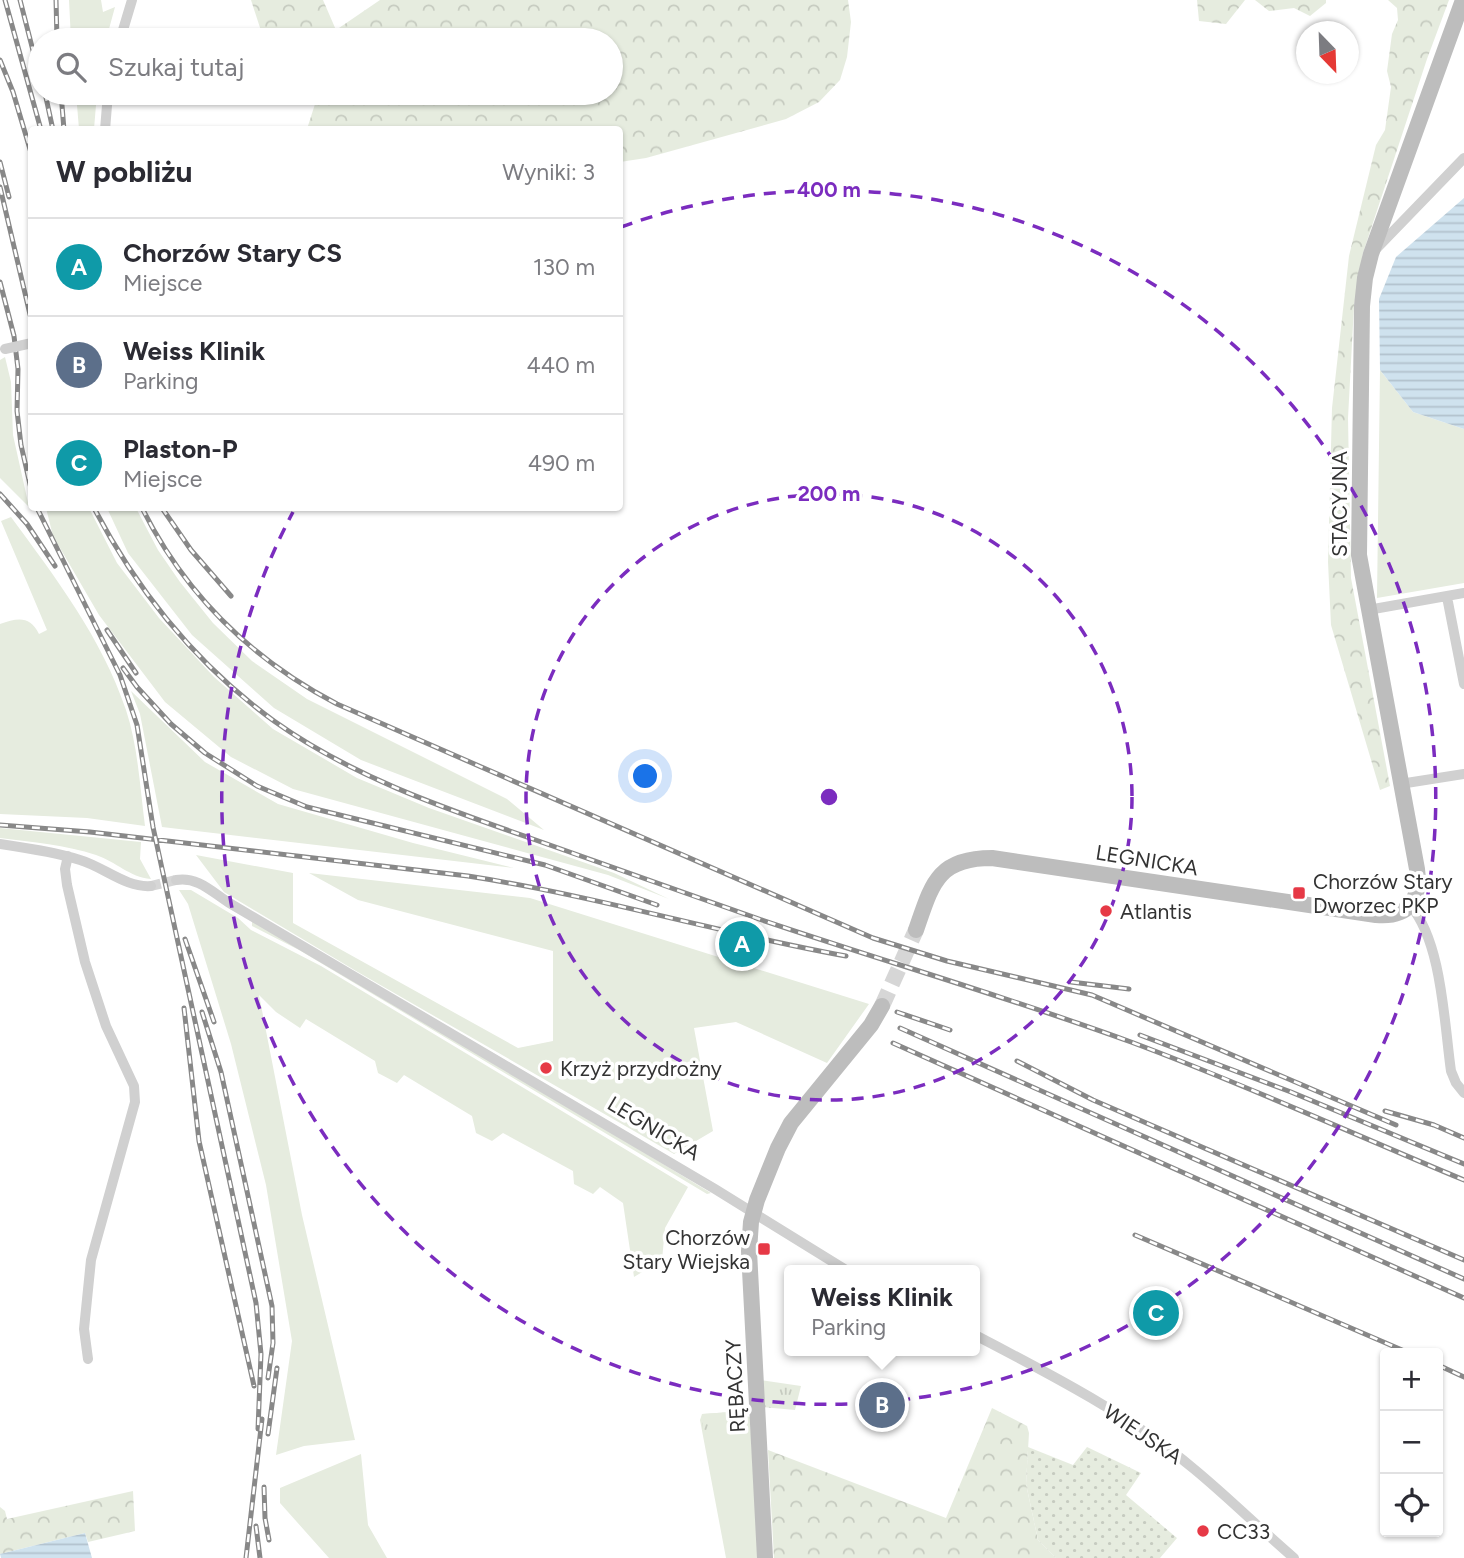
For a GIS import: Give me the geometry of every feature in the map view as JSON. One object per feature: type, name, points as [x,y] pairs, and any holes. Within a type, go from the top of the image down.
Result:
[{"type":"street","points":[[124,28],[132,0]]},
{"type":"street","name":"STACYJNA","points":[[1410,905],[1417,893],[1418,879],[1359,555],[1362,306],[1371,254],[1463,0]]},
{"type":"street","points":[[105,126],[107,105]]},
{"type":"street","points":[[1371,254],[1464,158]]},
{"type":"street","points":[[3,349],[28,344]]},
{"type":"street","points":[[1368,610],[1464,593]]},
{"type":"street","points":[[1447,597],[1464,684]]},
{"type":"street","points":[[1400,785],[1464,774]]},
{"type":"street","points":[[0,844],[68,856],[104,868],[136,885],[151,886]]},
{"type":"street","points":[[68,856],[65,869],[67,886],[85,962],[106,1026],[134,1087],[135,1102],[91,1260],[84,1329],[88,1359]]},
{"type":"street","name":"LEGNICKA","points":[[916,930],[937,877],[955,862],[971,858],[992,858],[1376,915],[1396,915],[1410,905]]},
{"type":"street","name":"LEGNICKA","points":[[176,880],[196,881],[753,1212]]},
{"type":"street","points":[[1410,905],[1422,919],[1427,931],[1443,1010],[1451,1070],[1464,1093]]},
{"type":"street","points":[[838,1265],[753,1212],[778,1148],[792,1123],[872,1026],[882,1006]]},
{"type":"street","name":"RĘBACZY","points":[[753,1212],[749,1251],[765,1558]]},
{"type":"street","name":"WIEJSKA","points":[[980,1338],[1093,1399],[1152,1437],[1194,1469],[1294,1558]]},
{"type":"green space","points":[[69,0],[101,0],[103,12],[115,7],[109,28],[70,28]]},
{"type":"green space","points":[[251,0],[323,0],[335,28],[260,28]]},
{"type":"green space","points":[[380,0],[848,0],[851,22],[847,57],[840,80],[819,102],[786,119],[646,158],[623,162],[623,126],[308,126],[315,105],[623,105],[623,28],[339,28]]},
{"type":"green space","points":[[1197,0],[1245,0],[1226,24],[1199,21]]},
{"type":"green space","points":[[1255,0],[1326,0],[1326,3],[1310,16],[1294,8],[1269,11]]},
{"type":"green space","points":[[1388,0],[1449,0],[1363,253],[1354,306],[1348,418],[1351,578],[1390,786],[1380,790],[1331,625],[1328,562],[1332,408],[1349,256],[1376,145],[1385,130],[1391,87],[1387,71],[1392,34],[1398,20],[1397,8]]},
{"type":"green space","points":[[77,105],[96,105],[94,126],[79,126]]},
{"type":"green space","points":[[5,357],[11,382],[13,435],[28,506],[0,478],[0,360]]},
{"type":"green space","points":[[1380,370],[1413,412],[1464,429],[1464,583],[1377,598]]},
{"type":"green space","points":[[47,511],[91,511],[117,563],[159,618],[214,677],[273,729],[357,778],[429,808],[614,873],[669,899],[608,875],[293,789],[231,757],[165,702],[99,615],[53,536]]},
{"type":"green space","points":[[108,511],[138,511],[158,550],[180,582],[213,623],[252,661],[307,699],[507,799],[544,830],[361,760],[274,708],[192,635],[128,553]]},
{"type":"green space","points":[[11,517],[76,609],[116,683],[133,738],[145,826],[87,818],[0,814],[0,624],[22,620],[32,624],[39,634],[47,630],[1,521]]},
{"type":"green space","points":[[131,691],[205,762],[278,804],[413,843],[514,868],[162,827],[140,714]]},
{"type":"green space","points":[[0,828],[141,842],[140,859],[151,879],[143,878],[85,852],[0,838]]},
{"type":"green space","points":[[196,855],[293,873],[293,923],[518,1048],[553,1041],[553,951],[358,900],[309,873],[530,898],[869,1004],[827,1063],[736,1022],[694,1028],[713,1131],[674,1154],[224,892]]},
{"type":"green space","points":[[179,890],[191,890],[238,918],[251,930],[321,966],[688,1187],[665,1228],[662,1260],[634,1277],[623,1203],[600,1187],[593,1194],[574,1184],[573,1171],[503,1133],[492,1141],[476,1133],[472,1116],[404,1075],[397,1083],[378,1073],[375,1061],[306,1019],[300,1028],[276,1012],[259,995],[302,1215],[355,1440],[304,1446],[276,1455],[292,1341],[266,1185],[231,1044],[188,904]]},
{"type":"green space","points":[[252,921],[486,1057],[711,1193],[707,1194],[299,950],[252,926]]},
{"type":"green space","points":[[760,1380],[801,1386],[795,1410],[761,1407]]},
{"type":"green space","points":[[992,1408],[1027,1426],[1029,1433],[1026,1484],[1038,1540],[1056,1558],[774,1558],[768,1450],[946,1518]]},
{"type":"green space","points":[[731,1412],[750,1417],[758,1558],[726,1558],[700,1420],[702,1414]]},
{"type":"green space","points":[[732,1412],[732,1426],[728,1427],[728,1438],[708,1440],[708,1431],[703,1431],[702,1414]]},
{"type":"green space","points":[[1028,1447],[1073,1465],[1087,1447],[1141,1473],[1126,1495],[1177,1538],[1160,1558],[1056,1558],[1038,1540],[1026,1484]]},
{"type":"green space","points":[[361,1454],[368,1525],[387,1558],[329,1558],[280,1503],[280,1488]]},
{"type":"green space","points":[[133,1491],[135,1531],[88,1542],[85,1533],[0,1554],[0,1507],[5,1511],[7,1519]]},
{"type":"water","points":[[1464,198],[1464,429],[1413,412],[1380,370],[1379,299],[1396,257]]},
{"type":"water","points":[[85,1533],[92,1558],[1,1558],[0,1554]]},
{"type":"tunnel","points":[[151,886],[176,880]]},
{"type":"tunnel","points":[[882,1006],[916,930]]},
{"type":"railway","points":[[5,0],[28,83]]},
{"type":"railway","points":[[20,0],[28,31]]},
{"type":"railway","points":[[56,0],[57,28]]},
{"type":"railway","points":[[0,60],[28,143]]},
{"type":"railway","points":[[34,105],[40,126]]},
{"type":"railway","points":[[48,105],[52,126]]},
{"type":"railway","points":[[62,105],[64,126]]},
{"type":"railway","points":[[0,162],[9,197]]},
{"type":"railway","points":[[0,187],[28,306]]},
{"type":"railway","points":[[0,282],[14,336],[18,369],[17,411],[28,476]]},
{"type":"railway","points":[[0,494],[27,524],[55,566]]},
{"type":"railway","points":[[38,511],[120,675],[137,725],[153,827],[256,1303],[261,1354],[258,1429]]},
{"type":"railway","points":[[96,511],[150,598],[220,676],[274,721],[303,741],[365,774],[463,814],[759,919],[1131,1042],[1464,1180]]},
{"type":"railway","points":[[144,511],[179,569],[223,621],[276,666],[337,704],[873,938],[947,961],[1092,995],[1396,1125]]},
{"type":"railway","points":[[164,511],[191,550],[231,596]]},
{"type":"railway","points":[[107,630],[136,673]]},
{"type":"railway","points":[[123,668],[171,724],[205,753],[257,786],[307,807],[545,865],[657,905]]},
{"type":"railway","points":[[0,825],[90,832],[468,876],[516,884],[846,956]]},
{"type":"railway","points":[[185,939],[214,1022]]},
{"type":"railway","points":[[1071,982],[1129,989]]},
{"type":"railway","points":[[184,1008],[199,1141],[254,1386]]},
{"type":"railway","points":[[202,1012],[221,1072],[272,1306],[273,1343],[268,1378]]},
{"type":"railway","points":[[897,1012],[950,1030]]},
{"type":"railway","points":[[900,1028],[1464,1279]]},
{"type":"railway","points":[[1140,1035],[1291,1092],[1464,1164]]},
{"type":"railway","points":[[893,1043],[1464,1298]]},
{"type":"railway","points":[[1017,1061],[1093,1100],[1464,1260]]},
{"type":"railway","points":[[1385,1111],[1434,1125],[1464,1138]]},
{"type":"railway","points":[[1135,1235],[1397,1348]]},
{"type":"railway","points":[[1443,1367],[1464,1377]]},
{"type":"railway","points":[[268,1434],[277,1368]]},
{"type":"railway","points":[[246,1558],[262,1419]]},
{"type":"railway","points":[[264,1487],[269,1540]]},
{"type":"railway","points":[[256,1526],[260,1558]]},
{"type":"place","name":"Chorzów Stary Dworzec PKP","points":[[1299,893]]},
{"type":"place","name":"Atlantis","points":[[1106,911]]},
{"type":"place","name":"Chorzów Stary CS","points":[[742,944]]},
{"type":"place","name":"Krzyż przydrożny","points":[[546,1068]]},
{"type":"place","name":"Chorzów Stary Wiejska","points":[[764,1249]]},
{"type":"place","name":"Plaston-P","points":[[1156,1313]]},
{"type":"place","name":"Weiss Klinik","points":[[882,1405]]},
{"type":"place","name":"CC33","points":[[1203,1531]]}]
